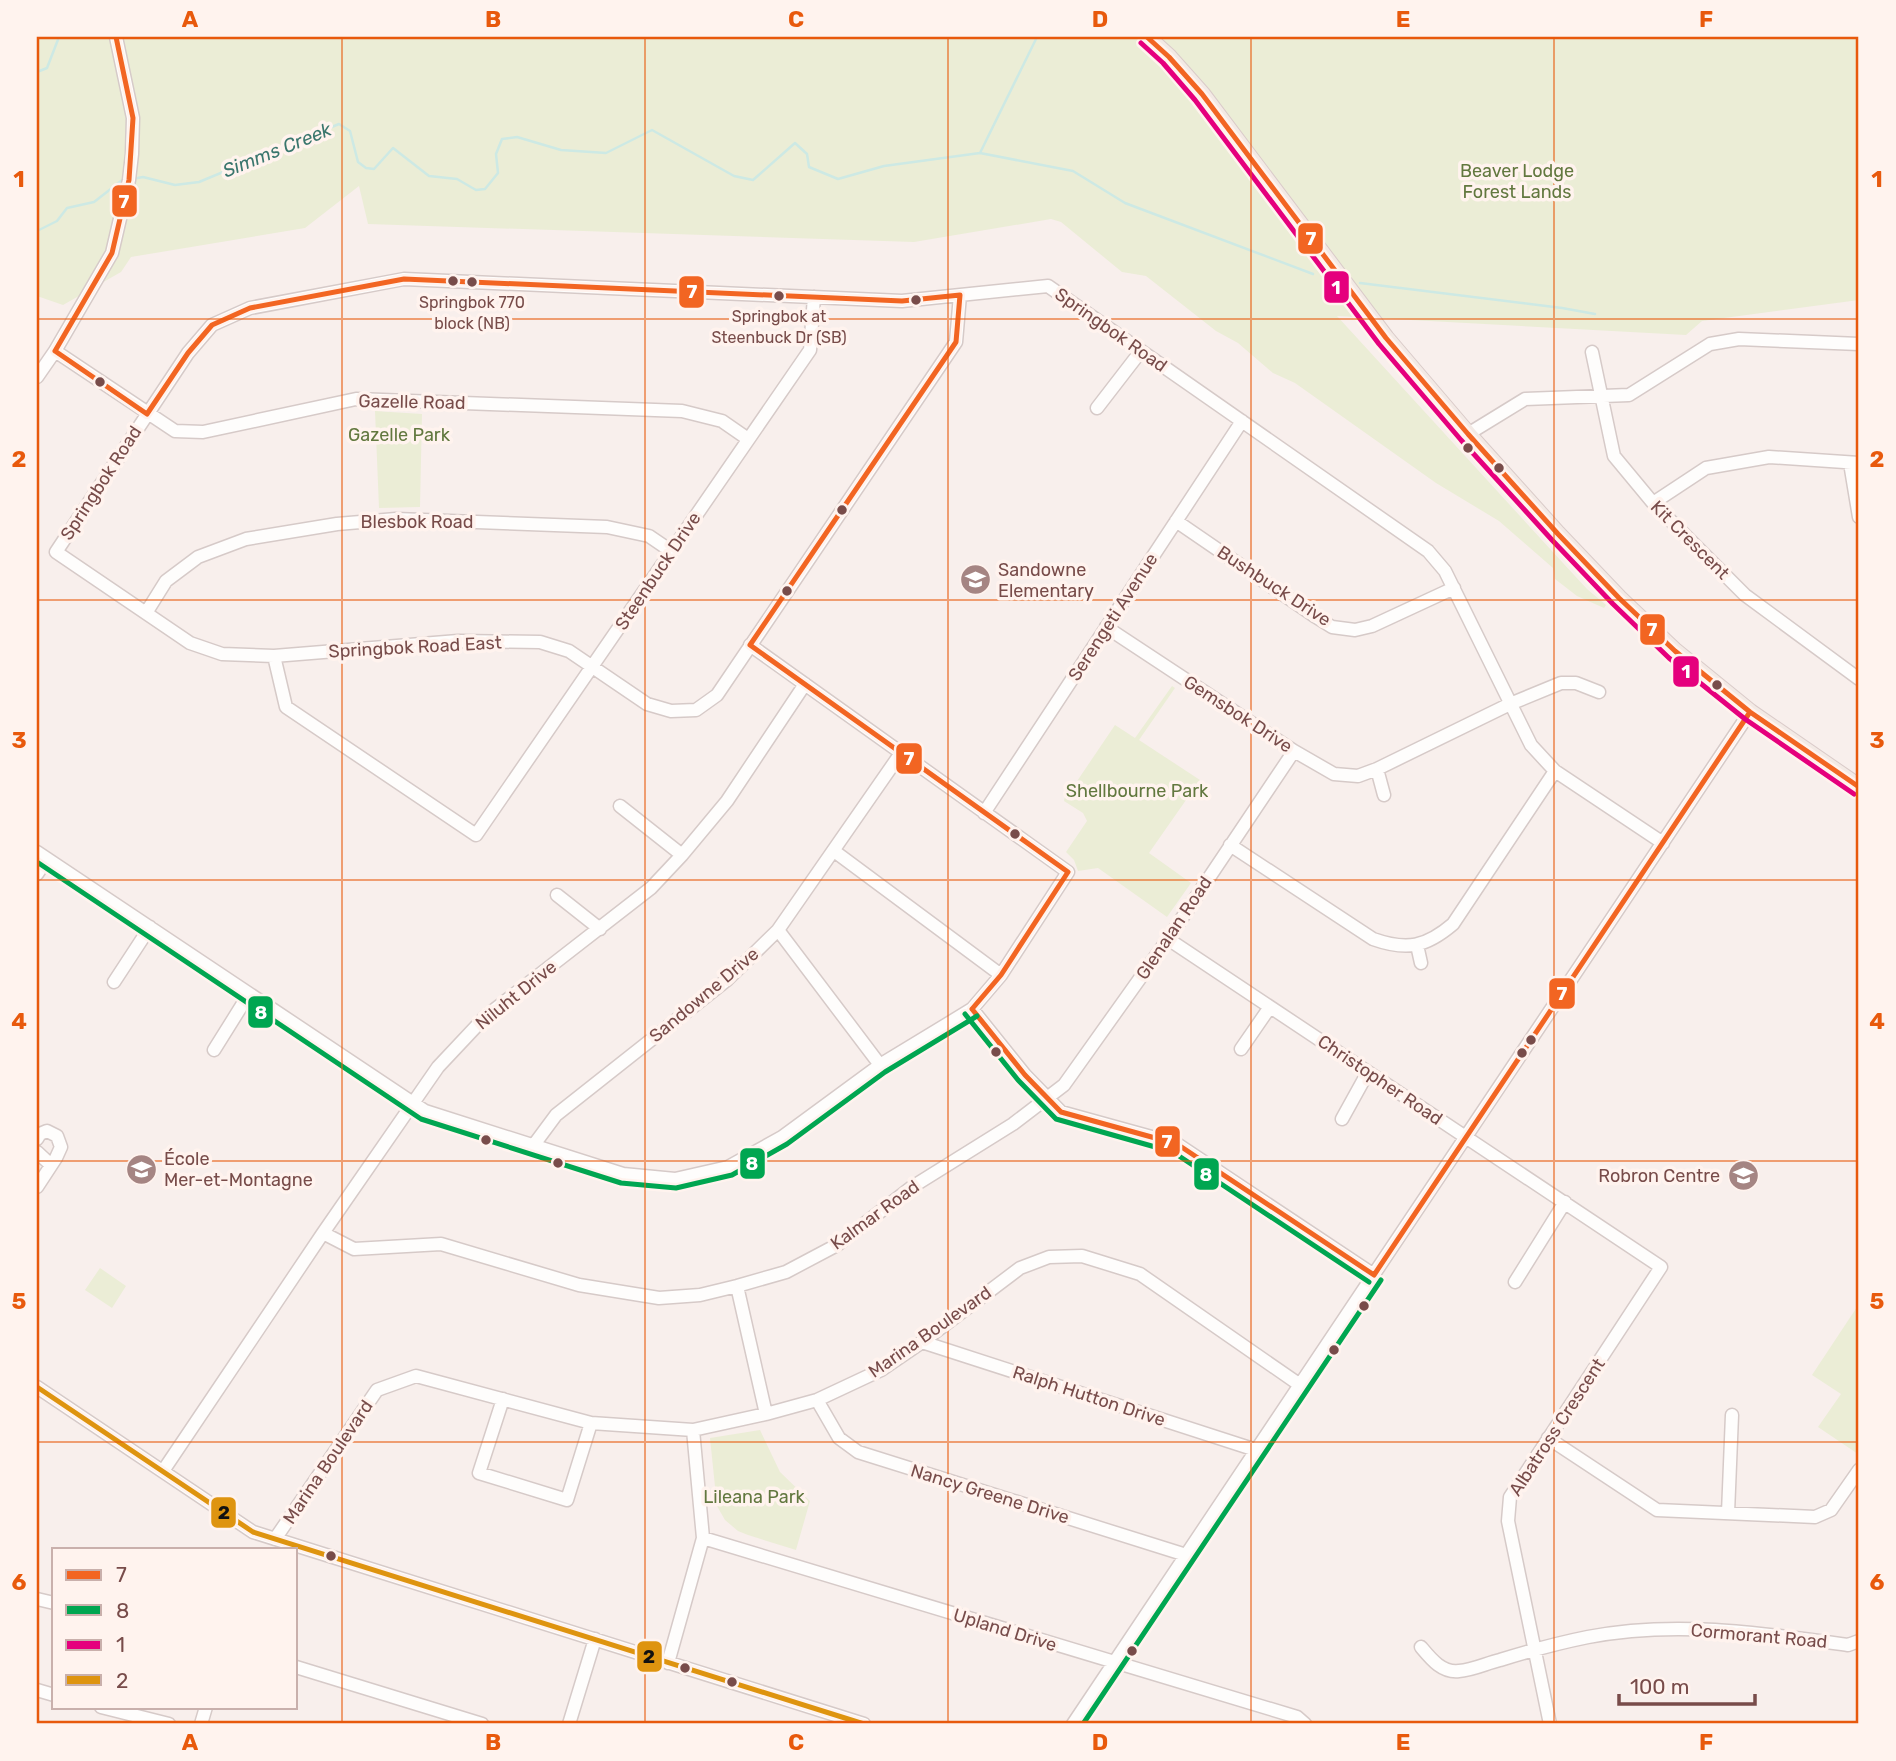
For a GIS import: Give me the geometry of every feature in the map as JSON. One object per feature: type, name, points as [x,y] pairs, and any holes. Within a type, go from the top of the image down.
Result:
[{"type":"main road","points":[[1147,37],[1202,94],[1374,323],[1468,434],[1558,534],[1619,598],[1675,651],[1750,712],[1859,787]]},
{"type":"street","points":[[37,377],[112,253],[129,180],[133,118],[116,37]]},
{"type":"street","name":"Springbok Road","points":[[274,656],[222,654],[190,643],[56,552],[188,352],[212,325],[250,308],[404,279],[901,301],[1048,286],[1428,551],[1445,571],[1531,745],[1555,771],[1663,843]]},
{"type":"street","name":"Springbok Road East","points":[[274,656],[458,640],[540,642],[569,651],[647,704],[671,711],[695,710],[717,695],[956,342],[960,295]]},
{"type":"street","name":"Steenbuck Drive","points":[[274,656],[286,707],[476,835],[810,350],[814,297]]},
{"type":"street","points":[[1468,434],[1525,399],[1629,395],[1710,344],[1739,339],[1859,344]]},
{"type":"street","name":"Gazelle Road","points":[[55,351],[175,431],[203,432],[356,399],[682,411],[722,421],[748,439]]},
{"type":"street","points":[[1097,408],[1141,351]]},
{"type":"street","name":"Kit Crescent","points":[[1591,352],[1614,456],[1653,503],[1745,595],[1859,679]]},
{"type":"street","name":"Serengeti Avenue","points":[[984,813],[1242,421]]},
{"type":"street","points":[[1653,503],[1706,468],[1769,457],[1855,463],[1859,517]]},
{"type":"street","name":"Blesbok Road","points":[[146,612],[166,581],[198,557],[246,539],[337,524],[396,519],[607,527],[649,536],[671,551]]},
{"type":"street","name":"Bushbuck Drive","points":[[1176,521],[1332,626],[1355,630],[1372,626],[1454,588]]},
{"type":"street","name":"Gemsbok Drive","points":[[1107,627],[1294,751],[1334,774],[1358,776],[1377,769],[1510,704],[1560,683],[1576,683],[1599,692]]},
{"type":"street","points":[[37,874],[42,855],[425,1111],[623,1174],[675,1178],[728,1167],[782,1137],[880,1065],[972,1009],[1001,975],[1068,872],[750,645]]},
{"type":"street","name":"Niluht Drive","points":[[163,1471],[438,1067],[485,1017],[651,888],[727,801],[805,684]]},
{"type":"street","points":[[1073,1724],[1750,712]]},
{"type":"street","name":"Glenalan Road","points":[[1048,1098],[1065,1085],[1168,939],[1294,751]]},
{"type":"street","name":"Sandowne Drive","points":[[533,1146],[556,1115],[728,979],[778,930],[901,753]]},
{"type":"street","points":[[1377,769],[1384,795]]},
{"type":"street","points":[[1230,845],[1373,939],[1393,946],[1418,945],[1437,937],[1453,924],[1555,771]]},
{"type":"street","points":[[620,806],[682,855]]},
{"type":"street","points":[[834,850],[1001,975]]},
{"type":"street","points":[[557,895],[600,929]]},
{"type":"street","points":[[114,982],[150,927]]},
{"type":"street","points":[[778,930],[880,1065]]},
{"type":"street","name":"Christopher Road","points":[[1168,939],[1661,1267]]},
{"type":"street","points":[[1418,945],[1422,963]]},
{"type":"street","points":[[214,1050],[249,994]]},
{"type":"street","points":[[1241,1049],[1270,1007]]},
{"type":"street","points":[[972,1009],[1025,1075],[1061,1112],[1177,1144],[1374,1275]]},
{"type":"street","points":[[1342,1119],[1368,1072]]},
{"type":"street","name":"Kalmar Road","points":[[323,1233],[354,1249],[441,1244],[579,1285],[659,1298],[700,1295],[786,1272],[837,1245],[912,1187],[1013,1124],[1048,1098]]},
{"type":"street","points":[[37,1139],[40,1134],[47,1132],[57,1136],[61,1147],[37,1187]]},
{"type":"street","points":[[37,1152],[51,1165]]},
{"type":"street","points":[[1515,1282],[1565,1202]]},
{"type":"street","name":"Marina Boulevard","points":[[275,1539],[377,1390],[416,1376],[591,1423],[693,1430],[817,1400],[881,1370],[1020,1268],[1049,1257],[1082,1256],[1140,1274],[1300,1385]]},
{"type":"street","name":"Albatross Crescent","points":[[1550,1724],[1508,1521],[1510,1497],[1661,1267]]},
{"type":"street","points":[[737,1286],[766,1414]]},
{"type":"street","name":"Ralph Hutton Drive","points":[[922,1342],[1256,1450]]},
{"type":"street","points":[[37,1387],[253,1532],[864,1724]]},
{"type":"street","points":[[503,1399],[480,1473],[567,1500],[591,1423]]},
{"type":"street","name":"Nancy Greene Drive","points":[[817,1400],[838,1438],[858,1452],[1186,1555]]},
{"type":"street","points":[[1728,1513],[1732,1415]]},
{"type":"street","points":[[668,1663],[703,1538],[693,1430]]},
{"type":"street","points":[[1548,1438],[1657,1510],[1815,1517],[1830,1510],[1859,1470]]},
{"type":"street","name":"Upland Drive","points":[[703,1538],[1297,1717],[1305,1724]]},
{"type":"street","name":"Cormorant Road","points":[[1421,1647],[1446,1671],[1459,1671],[1591,1637],[1663,1629],[1747,1631],[1848,1645],[1859,1641]]},
{"type":"street","points":[[569,1724],[595,1639]]},
{"type":"street","points":[[298,1668],[482,1724]]},
{"type":"street","points":[[105,1708],[169,1724]]},
{"type":"green space","name":"Beaver Lodge Forest Lands","points":[[37,37],[1859,37],[1859,300],[1702,321],[1686,335],[1337,316],[1587,589],[1606,605],[1604,608],[1577,596],[1555,579],[1553,568],[1499,521],[1436,483],[1295,383],[1273,373],[1238,343],[1216,331],[1146,276],[1122,272],[1061,222],[1051,219],[914,242],[368,224],[359,186],[305,228],[131,257],[121,272],[63,305],[37,296]]},
{"type":"green space","name":"Gazelle Park","points":[[375,411],[422,414],[420,507],[379,508]]},
{"type":"green space","name":"Shellbourne Park","points":[[1172,686],[1175,688],[1139,740],[1200,780],[1149,853],[1191,883],[1167,917],[1098,868],[1078,871],[1074,860],[1066,852],[1087,821],[1083,813],[1064,801],[1115,725],[1135,738]]},
{"type":"green space","points":[[100,1268],[126,1286],[112,1308],[85,1290]]},
{"type":"green space","points":[[1859,1304],[1858,1454],[1818,1427],[1841,1394],[1812,1375]]},
{"type":"green space","name":"Lileana Park","points":[[760,1430],[780,1472],[810,1501],[796,1550],[738,1531],[725,1520],[717,1506],[710,1438]]},
{"type":"waterway","points":[[37,72],[47,68],[59,37]]},
{"type":"waterway","name":"Simms Creek","points":[[980,153],[1037,37]]},
{"type":"waterway","name":"Simms Creek","points":[[132,179],[143,177],[175,185],[199,182],[339,124],[350,131],[358,162],[366,168],[374,169],[393,148],[429,176],[457,179],[476,190],[485,189],[498,173],[496,154],[502,139],[517,137],[561,150],[606,153],[652,130],[734,176],[753,180],[795,143],[807,154],[809,167],[838,179],[884,166],[980,153],[1073,171],[1125,203],[1313,274]]},
{"type":"waterway","name":"Simms Creek","points":[[37,231],[57,221],[67,208],[94,202],[125,180]]},
{"type":"waterway","points":[[1360,283],[1595,314]]},
{"type":"transit line","name":"7","points":[[55,351],[112,253],[129,180],[133,118],[116,37]]},
{"type":"transit line","name":"7","points":[[1147,37],[1202,94],[1386,338],[1558,534],[1619,598],[1675,651],[1750,712],[1859,787]]},
{"type":"transit line","name":"1","points":[[1141,43],[1163,63],[1195,100],[1379,344],[1552,540],[1669,658],[1745,719],[1854,794]]},
{"type":"transit line","name":"7","points":[[147,414],[188,353],[212,325],[250,308],[404,279],[902,301],[960,295]]},
{"type":"transit line","name":"7","points":[[750,645],[956,342],[960,295]]},
{"type":"transit line","name":"7","points":[[55,351],[147,414]]},
{"type":"transit line","name":"7","points":[[750,645],[1068,872]]},
{"type":"transit line","name":"7","points":[[1374,1275],[1750,712]]},
{"type":"transit line","name":"8","points":[[37,862],[421,1119],[621,1183],[676,1188],[732,1175],[787,1144],[885,1072],[977,1016]]},
{"type":"transit line","name":"7","points":[[972,1009],[1001,975],[1068,872]]},
{"type":"transit line","name":"7","points":[[972,1009],[1025,1075],[1061,1112],[1177,1144],[1374,1275]]},
{"type":"transit line","name":"8","points":[[965,1014],[1018,1080],[1056,1119],[1173,1152],[1369,1282]]},
{"type":"transit line","name":"8","points":[[1083,1724],[1381,1280]]},
{"type":"transit line","name":"2","points":[[37,1387],[253,1532],[864,1724]]},
{"type":"place","name":"Springbok 770 block (NB)","points":[[472,282]]},
{"type":"place","name":"Springbok at Steenbuck Dr (SB)","points":[[779,296]]},
{"type":"place","name":"Sandowne Elementary","points":[[975,580]]},
{"type":"place","name":"École Mer-et-Montagne","points":[[141,1169]]},
{"type":"place","name":"Robron Centre","points":[[1743,1176]]}]
